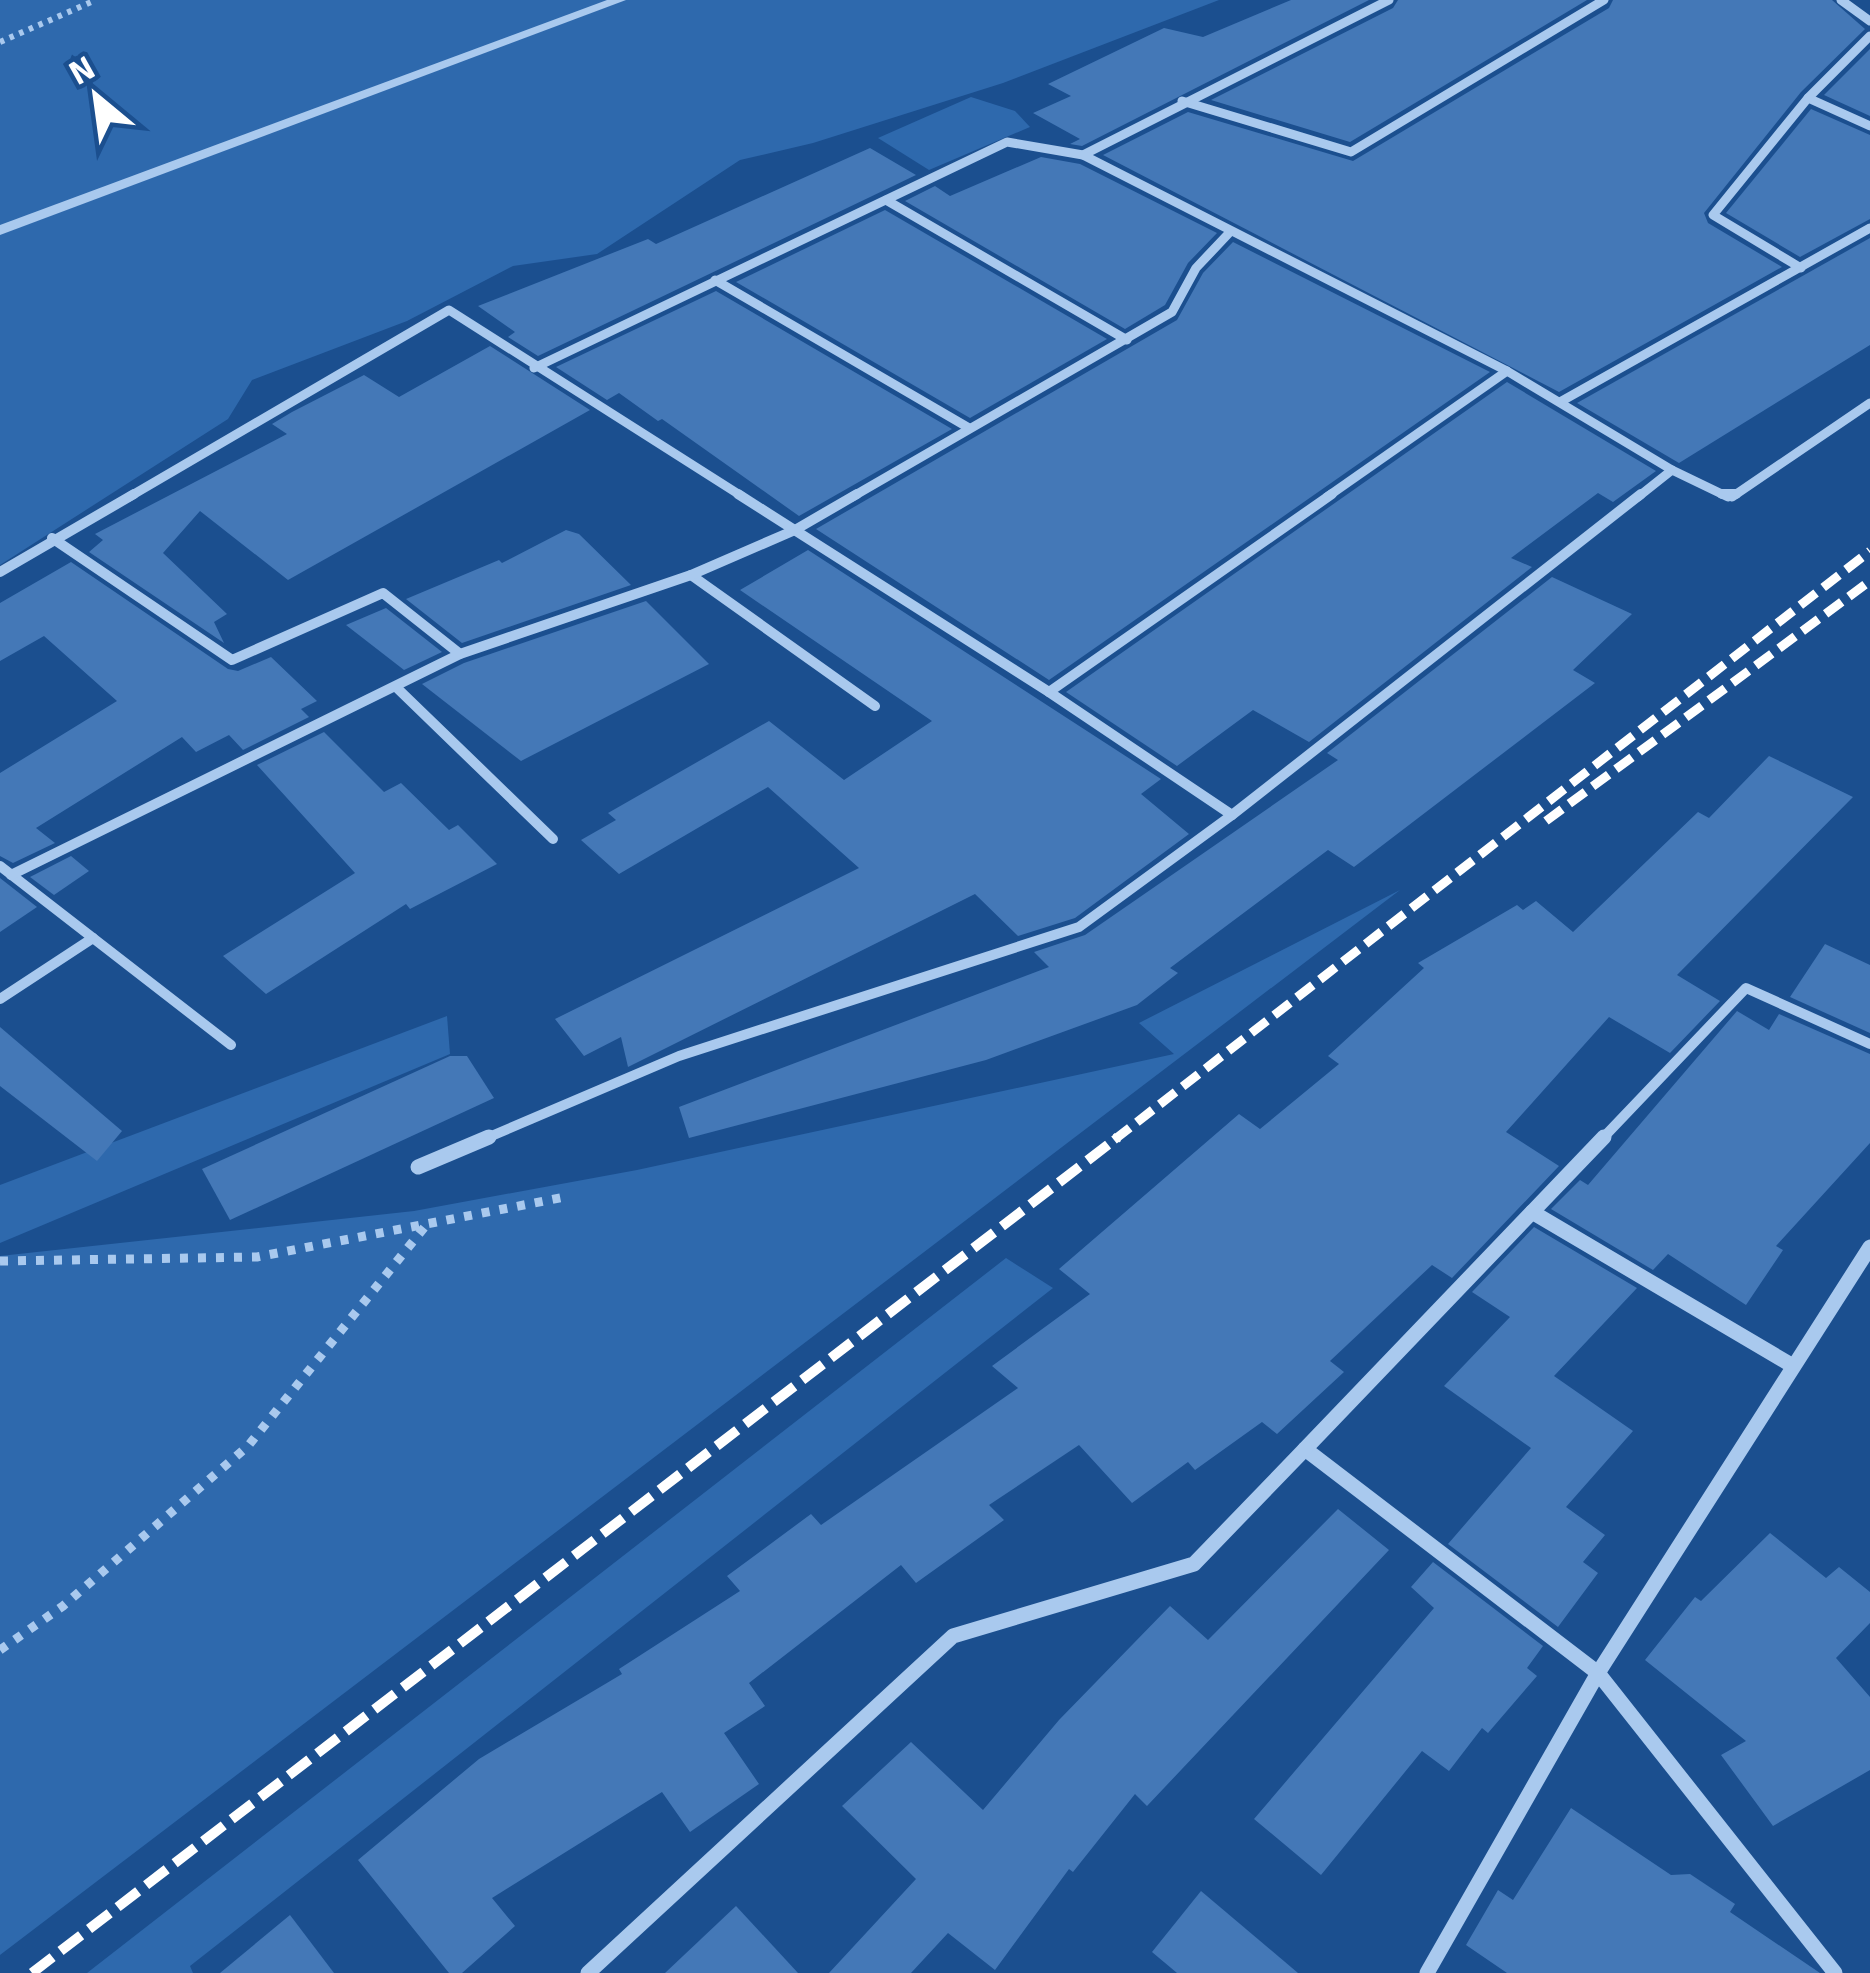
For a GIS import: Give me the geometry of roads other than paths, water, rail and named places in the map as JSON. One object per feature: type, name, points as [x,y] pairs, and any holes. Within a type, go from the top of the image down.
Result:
[{"type":"street","points":[[0,230],[619,0]]},
{"type":"street","points":[[1083,155],[1182,100],[1389,0]]},
{"type":"street","points":[[1182,100],[1351,152],[1604,0]]},
{"type":"street","points":[[1841,0],[1870,22]]},
{"type":"street","points":[[1801,268],[1713,215],[1808,98],[1870,36]]},
{"type":"street","points":[[1808,98],[1870,126]]},
{"type":"street","points":[[534,368],[1007,142],[1083,155],[1507,371],[1672,470],[1730,498],[1870,403]]},
{"type":"street","points":[[886,200],[1127,340]]},
{"type":"street","points":[[1560,402],[1870,228]]},
{"type":"street","points":[[231,1045],[5,870],[398,688],[460,654],[691,575],[795,530],[1172,312],[1196,268],[1230,232]]},
{"type":"street","points":[[716,280],[969,428]]},
{"type":"street","points":[[0,572],[449,310],[1049,692],[1232,815]]},
{"type":"street","points":[[1049,692],[1507,371]]},
{"type":"street","points":[[418,1167],[679,1056],[1079,927],[1232,815],[1672,470]]},
{"type":"street","points":[[52,538],[232,660],[383,593],[460,654]]},
{"type":"street","points":[[691,575],[875,706]]},
{"type":"street","points":[[398,688],[553,838]]},
{"type":"street","points":[[0,999],[92,938]]},
{"type":"street","points":[[588,1973],[953,1636],[1194,1564],[1746,988],[1870,1043]]},
{"type":"street","points":[[1532,1212],[1793,1366]]},
{"type":"street","points":[[1427,1973],[1598,1672],[1870,1247]]},
{"type":"street","points":[[1306,1449],[1598,1672],[1834,1973]]},
{"type":"railway","points":[[1114,1140],[1870,551]]},
{"type":"railway","points":[[1546,821],[1870,581]]},
{"type":"railway","points":[[32,1973],[1118,1137]]}]
